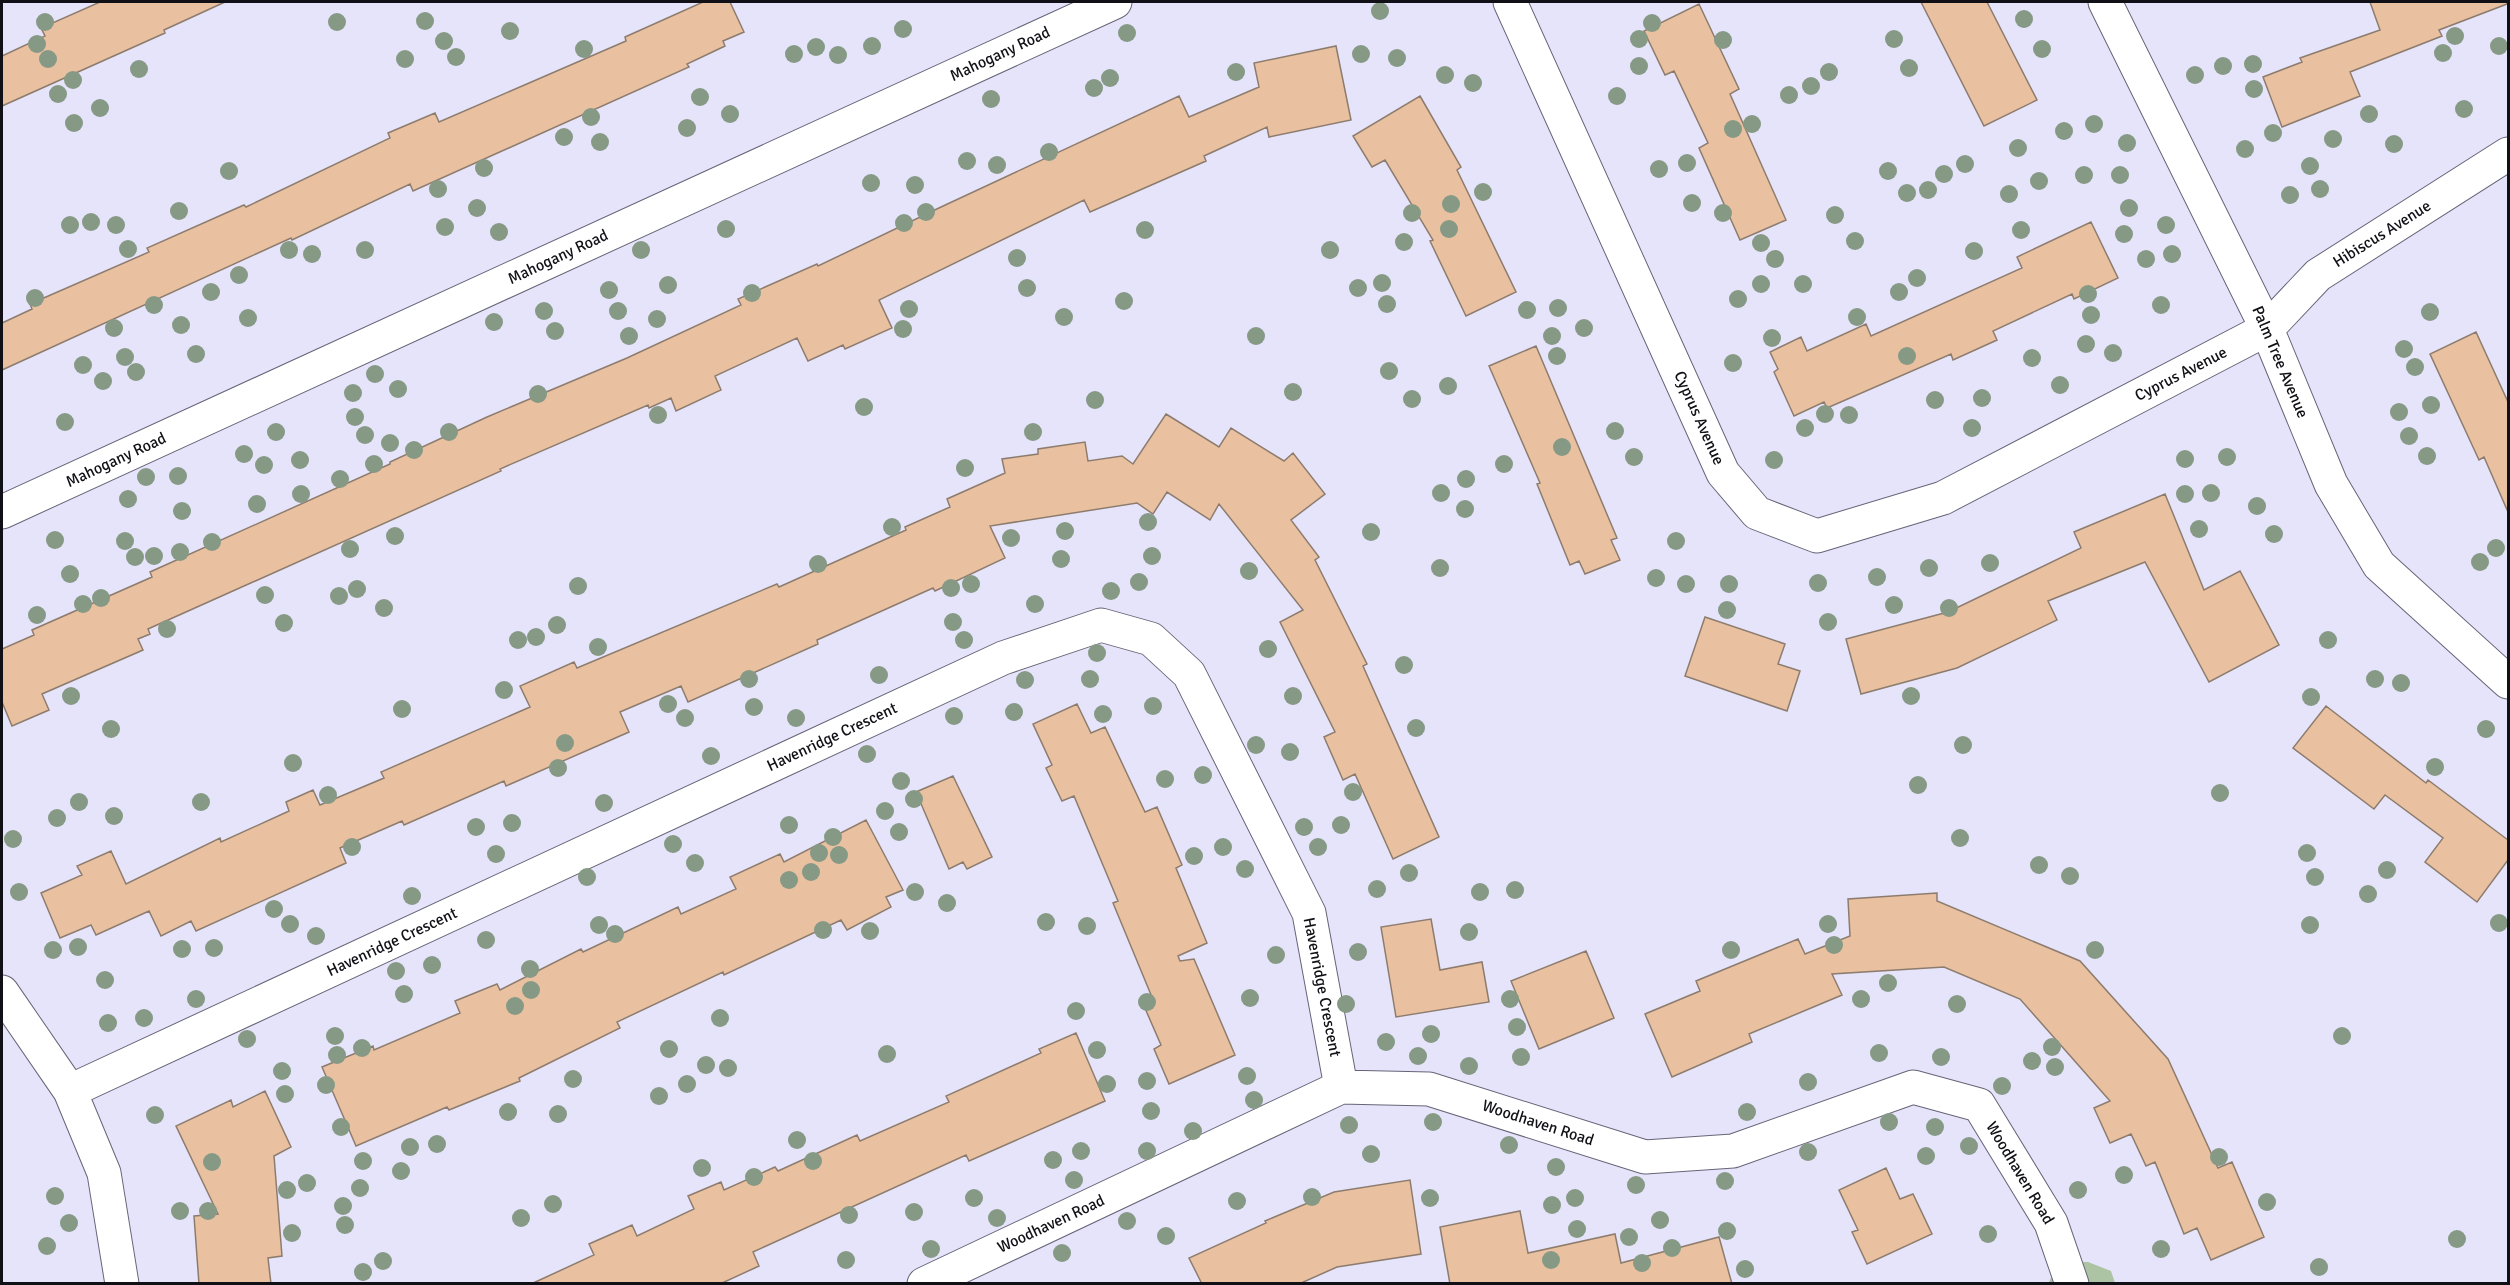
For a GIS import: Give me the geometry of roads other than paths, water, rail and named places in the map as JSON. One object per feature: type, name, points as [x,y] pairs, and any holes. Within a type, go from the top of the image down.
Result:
[{"type":"street","name":"Mahogany Road","points":[[2,512],[1115,2]]},
{"type":"street","name":"Cyprus Avenue","points":[[1510,2],[1723,473],[1757,513],[1817,536],[1943,498],[2267,329]]},
{"type":"street","name":"Palm Tree Avenue","points":[[2105,2],[2267,329],[2331,484],[2379,565],[2508,682]]},
{"type":"street","name":"Hibiscus Avenue","points":[[2267,329],[2318,275],[2508,154]]},
{"type":"street","name":"Havenridge Crescent","points":[[70,1091],[1004,658],[1101,624],[1151,639],[1189,674],[1309,913],[1341,1087]]},
{"type":"street","points":[[2,992],[70,1091],[104,1173],[122,1284]]},
{"type":"street","name":"Woodhaven Road","points":[[924,1284],[1341,1087],[1429,1089],[1646,1157],[1733,1151],[1913,1087],[1979,1105],[2051,1223],[2072,1284]]}]
